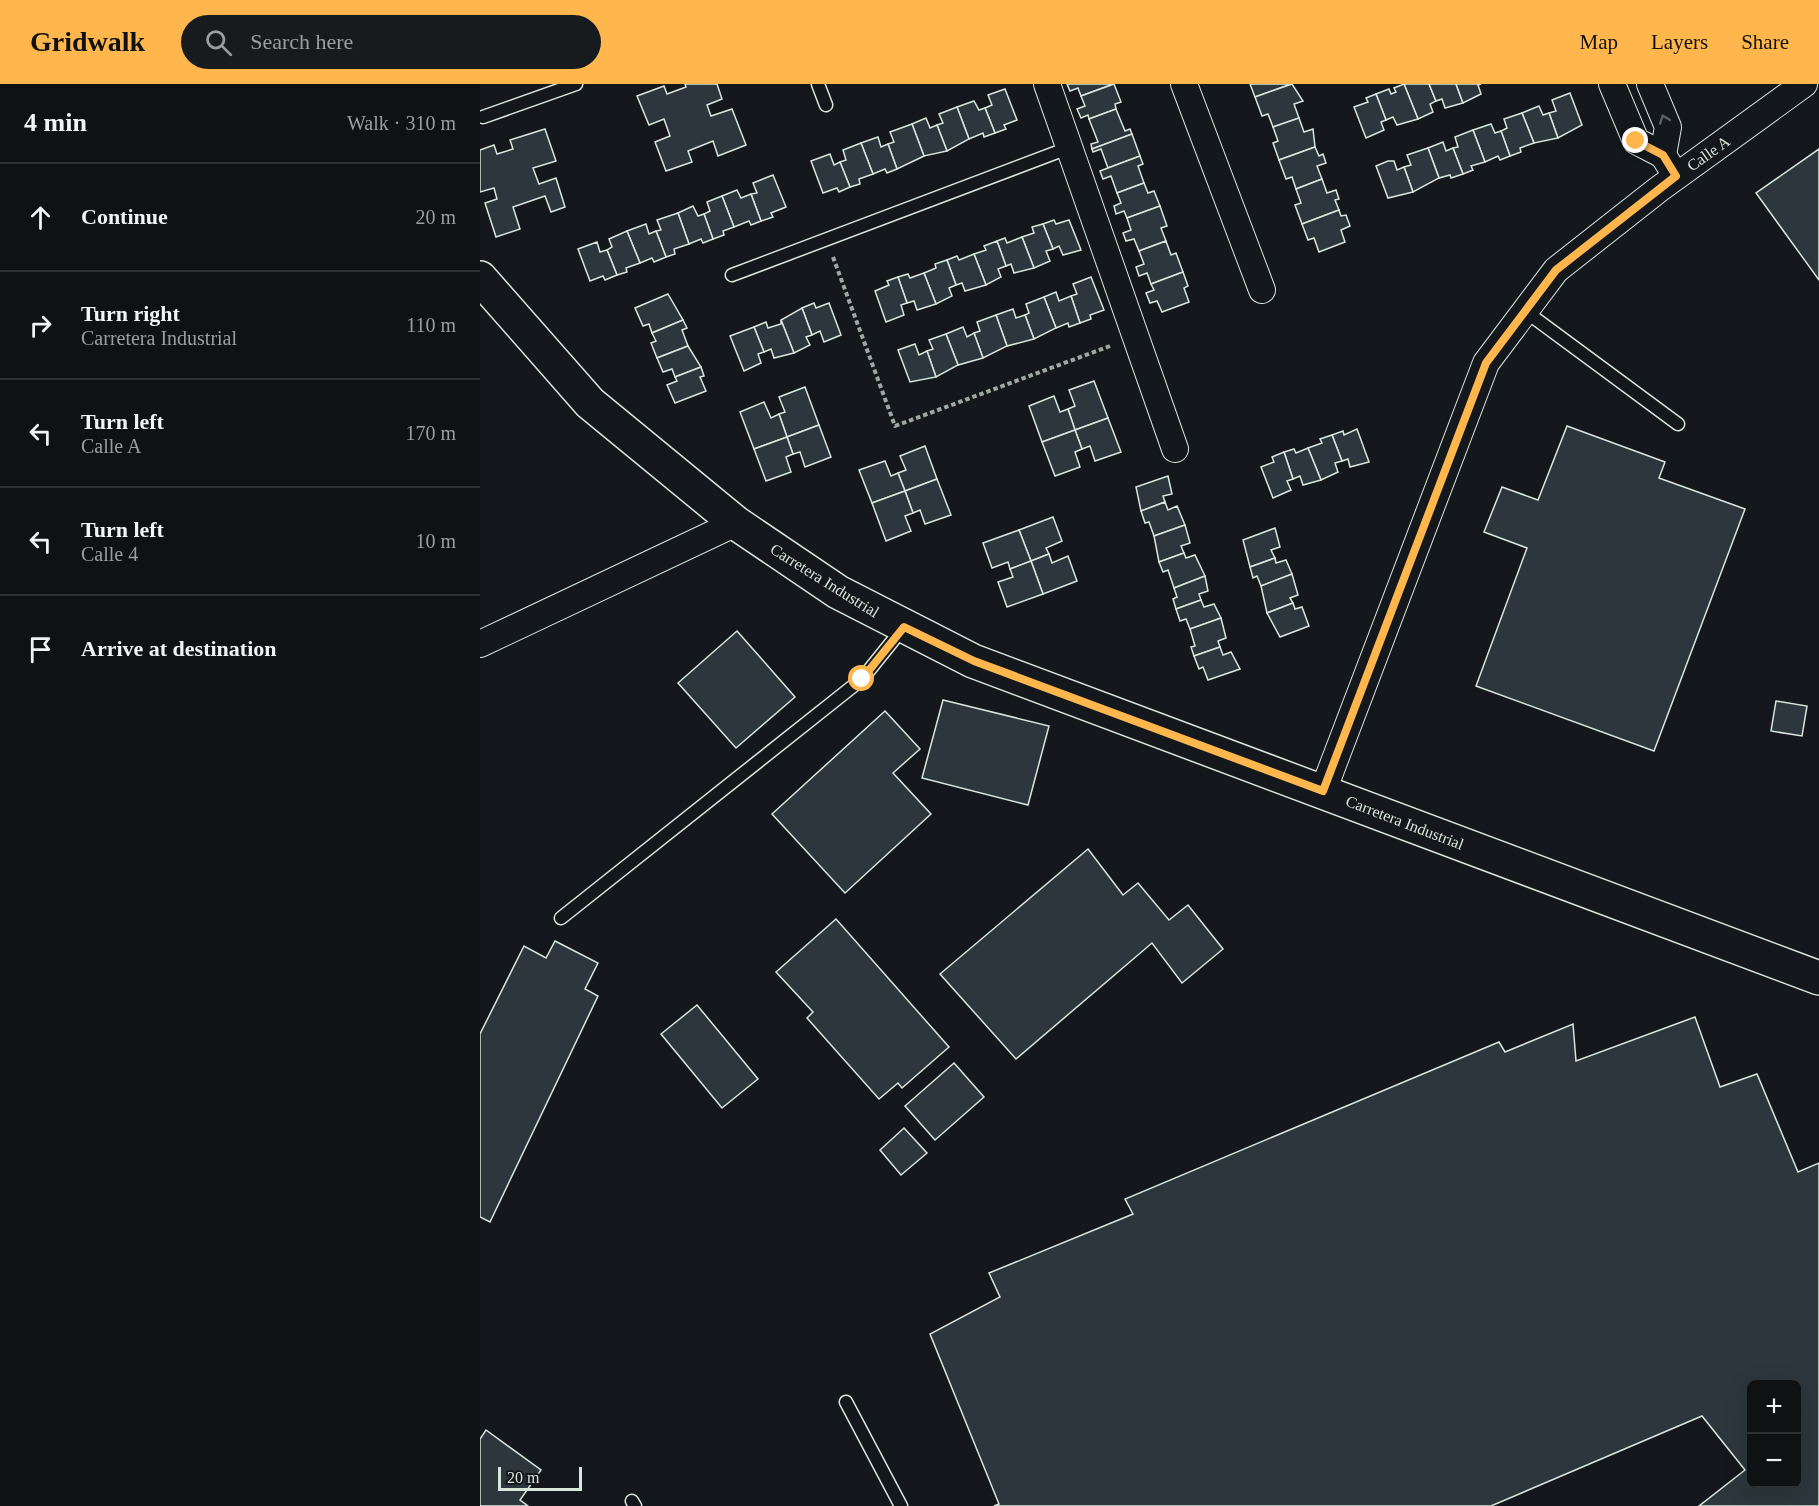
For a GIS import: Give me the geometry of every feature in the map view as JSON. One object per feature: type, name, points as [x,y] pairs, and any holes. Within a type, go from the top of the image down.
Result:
[{"type":"street","points":[[1047,84],[1175,449]]},
{"type":"street","points":[[1184,84],[1262,290]]},
{"type":"street","points":[[1612,84],[1636,141],[1670,166]]},
{"type":"street","points":[[1650,84],[1668,127],[1670,166]]},
{"type":"street","name":"Calle A","points":[[1323,791],[1486,363],[1556,270],[1670,166],[1804,84]]},
{"type":"street","name":"Carretera Industrial","points":[[480,278],[590,403],[736,523],[838,592],[904,627],[974,661],[1819,978]]},
{"type":"street","points":[[480,644],[736,523]]},
{"type":"lane","points":[[483,117],[576,84]]},
{"type":"lane","points":[[818,84],[826,105]]},
{"type":"lane","points":[[732,275],[1068,148]]},
{"type":"lane","points":[[1525,311],[1677,424]]},
{"type":"lane","points":[[561,918],[862,679],[904,627]]},
{"type":"lane","points":[[846,1402],[901,1506]]},
{"type":"path","points":[[827,239],[895,426],[1135,337]]},
{"type":"building","points":[[685,84],[717,84],[722,99],[707,105],[711,116],[732,109],[746,145],[718,156],[713,141],[688,151],[692,162],[666,171],[655,142],[670,136],[664,119],[649,125],[637,96],[664,86],[667,94],[686,87]]},
{"type":"building","points":[[1067,84],[1113,84],[1081,96],[1078,88],[1070,91]]},
{"type":"building","points":[[1114,84],[1121,102],[1115,104],[1116,109],[1089,119],[1088,115],[1081,118],[1077,109],[1085,106],[1081,96]]},
{"type":"building","points":[[1250,84],[1291,84],[1255,97]]},
{"type":"building","points":[[1292,84],[1303,101],[1294,104],[1299,118],[1273,127],[1268,114],[1262,116],[1255,97]]},
{"type":"building","points":[[1404,84],[1429,84],[1436,101],[1430,104],[1433,112],[1418,119]]},
{"type":"building","points":[[1404,84],[1418,119],[1397,125],[1393,117],[1386,120],[1376,94],[1389,89],[1391,94],[1396,92],[1394,88]]},
{"type":"building","points":[[1429,84],[1456,84],[1463,103],[1445,108],[1442,99],[1436,101]]},
{"type":"building","points":[[1456,84],[1481,84],[1478,85],[1481,94],[1463,103]]},
{"type":"building","points":[[1005,89],[1017,120],[1004,125],[1006,129],[995,133],[985,108],[992,105],[988,95]]},
{"type":"building","points":[[1570,93],[1582,125],[1558,138],[1549,113],[1556,111],[1552,100]]},
{"type":"building","points":[[1376,94],[1386,120],[1381,122],[1384,130],[1366,138],[1354,107],[1368,102],[1366,98]]},
{"type":"building","points":[[974,101],[979,110],[985,108],[995,133],[984,137],[983,133],[969,139],[957,107]]},
{"type":"building","points":[[1539,106],[1543,115],[1549,113],[1558,138],[1534,143],[1522,113]]},
{"type":"building","points":[[957,107],[969,139],[947,151],[937,125],[943,123],[939,114]]},
{"type":"building","points":[[1116,109],[1125,131],[1130,129],[1132,134],[1092,149],[1091,144],[1098,142],[1089,119]]},
{"type":"building","points":[[1522,113],[1534,143],[1520,148],[1521,152],[1510,156],[1501,131],[1507,128],[1504,119]]},
{"type":"building","points":[[926,118],[930,128],[937,125],[947,151],[924,156],[912,124]]},
{"type":"building","points":[[1299,118],[1304,132],[1313,129],[1315,147],[1279,160],[1273,143],[1278,141],[1273,127]]},
{"type":"building","points":[[912,124],[924,156],[897,169],[888,144],[894,142],[890,132]]},
{"type":"building","points":[[1491,124],[1495,133],[1501,131],[1510,156],[1500,160],[1498,156],[1485,162],[1473,130]]},
{"type":"building","points":[[545,129],[556,161],[533,168],[539,184],[556,178],[565,207],[551,212],[545,196],[513,207],[520,229],[496,237],[485,203],[497,199],[494,188],[480,192],[480,150],[494,145],[497,154],[513,149],[510,140]]},
{"type":"building","points":[[1473,130],[1485,162],[1471,166],[1473,170],[1463,174],[1453,148],[1458,147],[1455,137]]},
{"type":"building","points":[[1132,134],[1140,156],[1108,168],[1101,149],[1093,152],[1092,149]]},
{"type":"building","points":[[878,137],[881,147],[888,144],[897,169],[887,173],[885,169],[873,174],[861,143]]},
{"type":"building","points":[[1443,142],[1446,151],[1453,148],[1463,174],[1451,178],[1450,175],[1439,178],[1428,148]]},
{"type":"building","points":[[861,143],[873,174],[859,179],[860,184],[850,187],[840,162],[846,160],[843,150]]},
{"type":"building","points":[[1315,147],[1319,156],[1323,154],[1326,163],[1317,166],[1322,179],[1296,189],[1292,177],[1286,179],[1279,160]]},
{"type":"building","points":[[1428,148],[1439,178],[1413,192],[1404,167],[1411,165],[1407,155]]},
{"type":"building","points":[[1819,149],[1819,280],[1756,193]]},
{"type":"building","points":[[830,154],[834,165],[840,162],[850,187],[839,192],[837,188],[823,193],[811,161]]},
{"type":"building","points":[[1140,156],[1143,164],[1138,166],[1144,183],[1117,193],[1111,176],[1103,179],[1100,171]]},
{"type":"building","points":[[1394,161],[1397,170],[1404,167],[1413,192],[1388,198],[1376,166]]},
{"type":"building","points":[[773,175],[786,207],[771,213],[773,217],[761,221],[751,194],[757,193],[753,183]]},
{"type":"building","points":[[1322,179],[1327,193],[1336,190],[1339,199],[1335,200],[1339,210],[1302,224],[1295,205],[1301,203],[1296,189]]},
{"type":"building","points":[[1144,183],[1148,193],[1154,191],[1160,206],[1127,218],[1124,211],[1116,214],[1114,206],[1121,203],[1117,193]]},
{"type":"building","points":[[737,190],[741,198],[751,194],[761,221],[751,225],[749,221],[734,227],[722,196]]},
{"type":"building","points":[[722,196],[734,227],[723,231],[724,235],[713,239],[704,214],[710,211],[707,202]]},
{"type":"building","points":[[693,206],[698,216],[704,214],[713,239],[703,243],[701,239],[689,244],[678,213]]},
{"type":"building","points":[[1160,206],[1167,226],[1161,228],[1166,241],[1139,251],[1134,239],[1126,241],[1123,233],[1131,230],[1127,218]]},
{"type":"building","points":[[1339,210],[1341,216],[1346,215],[1350,226],[1341,230],[1345,242],[1319,252],[1314,238],[1308,240],[1302,224]]},
{"type":"building","points":[[678,213],[689,244],[674,249],[675,254],[666,257],[656,231],[661,230],[657,220]]},
{"type":"building","points":[[1054,220],[1056,224],[1069,220],[1081,250],[1063,255],[1059,246],[1053,249],[1043,224]]},
{"type":"building","points":[[646,224],[649,234],[656,231],[666,257],[654,262],[652,258],[640,263],[627,231]]},
{"type":"building","points":[[1043,224],[1053,249],[1046,251],[1050,261],[1034,268],[1022,237],[1034,233],[1032,227]]},
{"type":"building","points":[[627,231],[640,263],[626,268],[627,272],[617,275],[607,250],[612,247],[609,239]]},
{"type":"building","points":[[1022,237],[1034,268],[1014,273],[1011,264],[1006,266],[997,241],[1005,238],[1007,243]]},
{"type":"building","points":[[997,241],[1006,266],[998,269],[1001,277],[986,285],[974,254],[986,250],[984,246]]},
{"type":"building","points":[[1166,241],[1171,255],[1176,253],[1183,272],[1151,284],[1147,273],[1139,276],[1136,267],[1144,264],[1139,251]]},
{"type":"building","points":[[597,242],[600,252],[607,250],[617,275],[605,280],[603,276],[590,281],[578,249]]},
{"type":"building","points":[[974,254],[986,285],[965,291],[962,283],[956,285],[947,260],[957,256],[959,260]]},
{"type":"building","points":[[947,260],[956,285],[949,288],[952,296],[936,304],[924,273],[936,268],[935,264]]},
{"type":"building","points":[[1183,272],[1188,286],[1184,288],[1189,302],[1162,312],[1157,301],[1150,303],[1146,293],[1154,290],[1151,284]]},
{"type":"building","points":[[924,273],[936,304],[917,310],[914,301],[907,303],[898,277],[908,274],[910,278]]},
{"type":"building","points":[[898,277],[907,303],[901,305],[904,315],[886,322],[875,291],[889,285],[887,281]]},
{"type":"building","points":[[1091,277],[1104,310],[1090,315],[1091,319],[1080,323],[1071,296],[1077,294],[1073,284]]},
{"type":"building","points":[[1056,292],[1059,301],[1071,296],[1080,323],[1069,327],[1068,323],[1056,328],[1044,297]]},
{"type":"building","points":[[668,294],[683,320],[652,333],[649,324],[643,326],[635,308]]},
{"type":"building","points":[[1044,297],[1056,328],[1034,339],[1025,315],[1029,313],[1026,304]]},
{"type":"building","points":[[814,303],[816,308],[829,303],[841,335],[824,342],[820,331],[812,335],[802,308]]},
{"type":"building","points":[[802,308],[812,335],[806,337],[810,345],[794,353],[781,320]]},
{"type":"building","points":[[1013,309],[1016,318],[1025,315],[1034,339],[1007,346],[996,315]]},
{"type":"building","points":[[996,315],[1007,346],[983,358],[974,333],[980,331],[977,322]]},
{"type":"building","points":[[683,320],[687,328],[682,330],[688,346],[657,358],[651,343],[656,341],[652,333]]},
{"type":"building","points":[[781,320],[794,353],[774,358],[771,349],[764,352],[754,327],[766,322],[768,328],[781,324]]},
{"type":"building","points":[[754,327],[764,352],[758,354],[761,363],[744,371],[730,336]]},
{"type":"building","points":[[963,327],[967,337],[974,333],[983,358],[958,365],[946,334]]},
{"type":"building","points":[[946,334],[958,365],[936,377],[927,351],[933,349],[929,340]]},
{"type":"building","points":[[915,344],[919,355],[927,351],[936,377],[910,382],[898,350]]},
{"type":"building","points":[[688,346],[701,367],[675,377],[672,369],[663,372],[657,358]]},
{"type":"building","points":[[701,367],[704,376],[700,377],[706,391],[675,403],[667,385],[677,381],[675,377]]},
{"type":"building","points":[[1094,381],[1108,418],[1075,430],[1068,409],[1075,406],[1069,390]]},
{"type":"building","points":[[805,387],[819,425],[787,437],[779,414],[785,412],[779,397]]},
{"type":"building","points":[[1054,396],[1060,412],[1068,409],[1075,430],[1042,442],[1029,406]]},
{"type":"building","points":[[764,402],[771,418],[779,414],[787,437],[754,449],[740,412]]},
{"type":"building","points":[[1108,418],[1121,452],[1095,461],[1090,446],[1082,449],[1075,430]]},
{"type":"building","points":[[819,425],[831,457],[805,467],[800,452],[793,454],[787,437]]},
{"type":"building","points":[[1567,426],[1665,462],[1659,478],[1745,509],[1654,751],[1476,686],[1527,548],[1484,532],[1502,487],[1538,500]]},
{"type":"building","points":[[1357,429],[1369,462],[1350,467],[1348,459],[1342,461],[1332,435],[1343,431],[1344,435]]},
{"type":"building","points":[[1075,430],[1082,449],[1075,452],[1080,467],[1055,476],[1042,442]]},
{"type":"building","points":[[1332,435],[1342,461],[1335,463],[1338,472],[1321,480],[1308,448],[1322,443],[1320,439]]},
{"type":"building","points":[[787,437],[793,454],[786,457],[791,472],[766,481],[754,449]]},
{"type":"building","points":[[925,446],[937,479],[905,491],[898,473],[906,470],[900,456]]},
{"type":"building","points":[[1308,448],[1321,480],[1303,485],[1300,476],[1293,479],[1284,452],[1294,449],[1296,453]]},
{"type":"building","points":[[1284,452],[1293,479],[1287,481],[1291,490],[1273,498],[1261,467],[1274,462],[1272,457]]},
{"type":"building","points":[[885,461],[891,476],[898,473],[905,491],[872,503],[859,470]]},
{"type":"building","points":[[1168,476],[1172,494],[1163,496],[1165,502],[1141,511],[1136,487]]},
{"type":"building","points":[[937,479],[951,515],[925,524],[920,510],[913,513],[905,491]]},
{"type":"building","points":[[905,491],[913,513],[905,516],[911,531],[886,541],[872,503]]},
{"type":"building","points":[[1165,502],[1168,510],[1177,506],[1185,525],[1154,536],[1149,522],[1145,523],[1141,511]]},
{"type":"building","points":[[1053,517],[1062,541],[1046,548],[1049,554],[1031,561],[1019,530]]},
{"type":"building","points":[[1185,525],[1190,543],[1181,546],[1184,553],[1159,562],[1154,536]]},
{"type":"building","points":[[1275,528],[1280,547],[1271,550],[1275,558],[1250,567],[1243,540]]},
{"type":"building","points":[[1019,530],[1031,561],[1010,569],[1008,562],[992,568],[983,543]]},
{"type":"building","points":[[1184,553],[1186,558],[1195,555],[1205,576],[1174,588],[1168,570],[1163,572],[1159,562]]},
{"type":"building","points":[[1049,554],[1052,563],[1068,556],[1077,581],[1043,594],[1031,561]]},
{"type":"building","points":[[1275,558],[1276,563],[1286,560],[1292,574],[1261,586],[1257,576],[1253,578],[1250,567]]},
{"type":"building","points":[[1031,561],[1043,594],[1007,607],[998,582],[1013,577],[1010,569]]},
{"type":"building","points":[[1292,574],[1298,595],[1290,598],[1293,603],[1267,613],[1261,586]]},
{"type":"building","points":[[1205,576],[1208,591],[1199,594],[1201,600],[1176,609],[1173,599],[1177,597],[1174,588]]},
{"type":"building","points":[[1201,600],[1204,607],[1214,604],[1221,618],[1190,629],[1186,619],[1180,621],[1176,609]]},
{"type":"building","points":[[1293,603],[1295,609],[1302,607],[1309,626],[1280,637],[1267,613]]},
{"type":"building","points":[[1221,618],[1226,638],[1218,641],[1220,647],[1194,656],[1191,647],[1195,646],[1190,629]]},
{"type":"building","points":[[737,631],[795,697],[736,748],[678,683]]},
{"type":"building","points":[[1220,647],[1223,655],[1231,652],[1240,669],[1208,680],[1203,667],[1199,669],[1194,656]]},
{"type":"building","points":[[943,700],[1049,726],[1028,805],[922,778]]},
{"type":"building","points":[[1776,701],[1807,706],[1802,736],[1771,731]]},
{"type":"building","points":[[885,711],[920,749],[893,773],[931,814],[845,893],[772,814]]},
{"type":"building","points":[[1088,849],[1123,895],[1138,883],[1169,920],[1188,905],[1223,949],[1182,983],[1152,943],[1016,1059],[940,974]]},
{"type":"building","points":[[836,919],[949,1047],[902,1088],[898,1083],[879,1099],[807,1018],[813,1012],[776,972]]},
{"type":"building","points":[[555,941],[598,963],[585,989],[598,996],[490,1222],[480,1217],[480,1034],[524,946],[546,958]]},
{"type":"building","points":[[697,1005],[758,1079],[722,1108],[661,1034]]},
{"type":"building","points":[[1695,1017],[1720,1087],[1757,1074],[1798,1172],[1819,1163],[1819,1506],[1699,1506],[1745,1470],[1702,1416],[1491,1506],[994,1506],[999,1504],[930,1334],[1000,1297],[989,1273],[1133,1214],[1125,1199],[1499,1042],[1505,1052],[1573,1024],[1576,1061]]},
{"type":"building","points":[[954,1063],[984,1097],[935,1140],[905,1106]]},
{"type":"building","points":[[904,1128],[927,1153],[901,1175],[880,1150]]},
{"type":"building","points":[[486,1430],[541,1470],[520,1500],[528,1506],[480,1506],[480,1439]]},
{"type":"route","points":[[862,679],[904,627],[974,661],[1323,791],[1486,363],[1556,270],[1676,176],[1663,155],[1636,141]]}]
